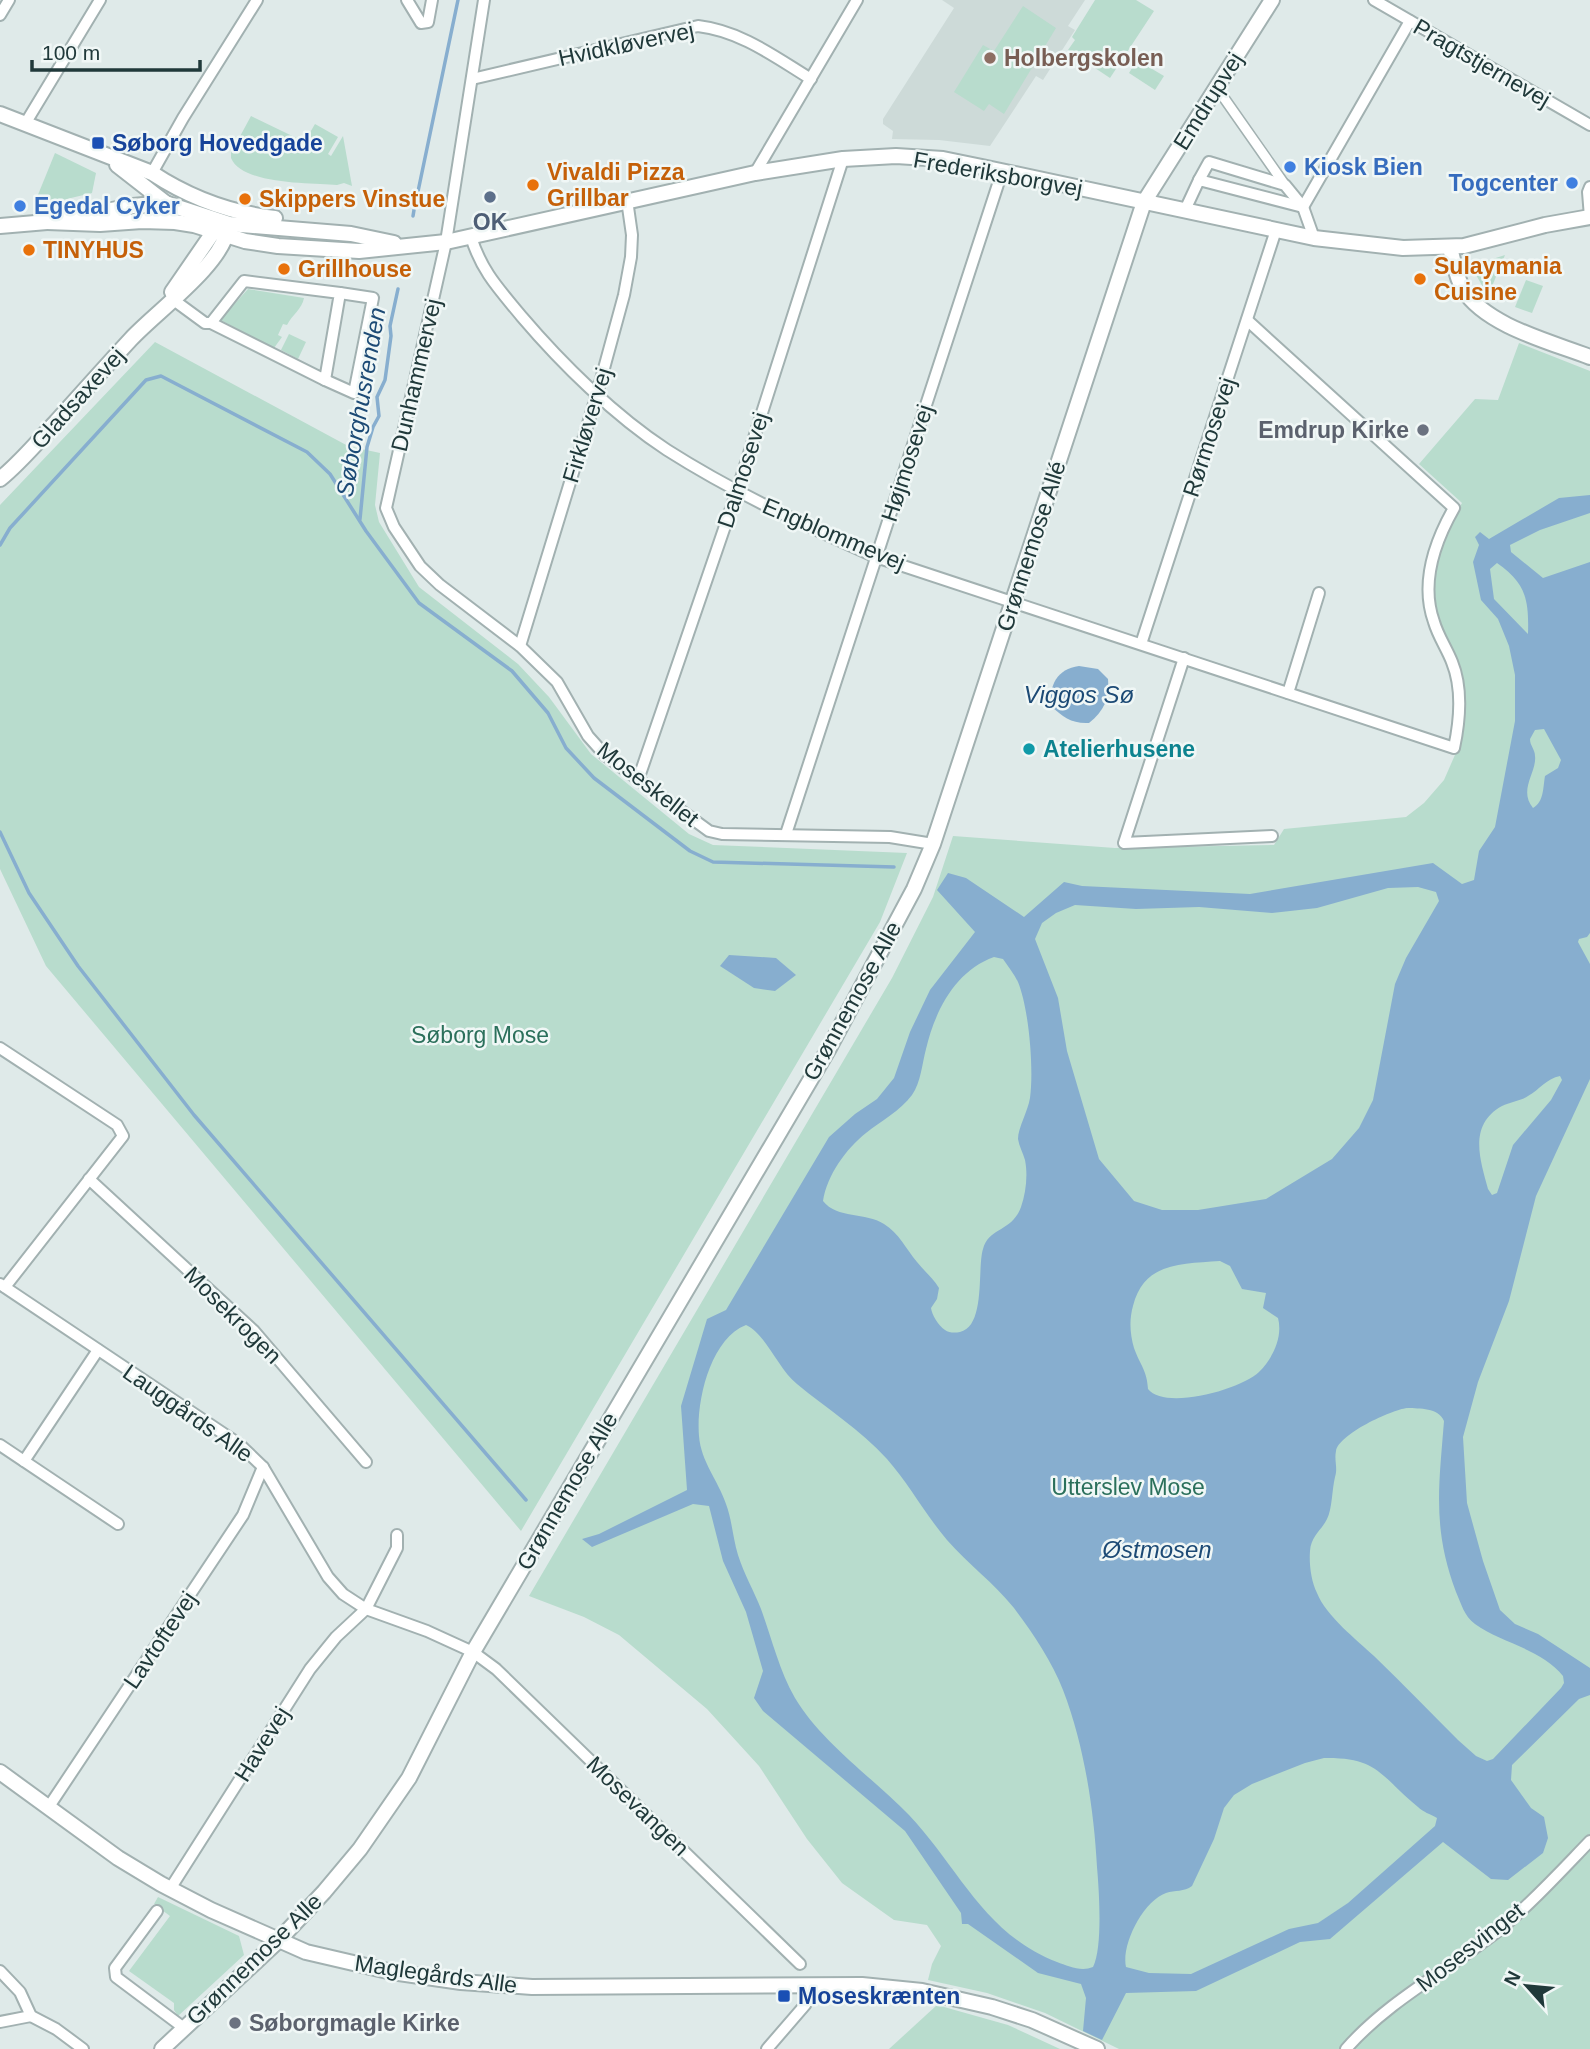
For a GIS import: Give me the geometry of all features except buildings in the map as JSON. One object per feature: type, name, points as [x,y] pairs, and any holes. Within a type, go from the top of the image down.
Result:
[{"type":"street","points":[[0,15],[9,0]]},
{"type":"street","points":[[25,124],[100,0]]},
{"type":"street","points":[[152,173],[257,0]]},
{"type":"street","points":[[407,0],[421,23],[428,22],[432,0]]},
{"type":"street","name":"Dunhammervej","points":[[386,508],[446,242],[484,0]]},
{"type":"street","points":[[755,173],[857,0]]},
{"type":"street","name":"Emdrupvej","points":[[1144,202],[1272,0]]},
{"type":"street","name":"Pragtstjernevej","points":[[1374,0],[1590,125]]},
{"type":"street","points":[[1303,207],[1410,21]]},
{"type":"street","name":"Hvidkløvervej","points":[[472,79],[698,26],[714,27],[739,36],[811,79]]},
{"type":"street","points":[[1217,88],[1303,207],[1314,238]]},
{"type":"street","points":[[0,114],[152,173],[168,184],[196,219]]},
{"type":"street","points":[[102,154],[165,203]]},
{"type":"street","name":"Frederiksborgvej","points":[[165,203],[196,219],[267,244],[359,251],[446,242],[755,173],[843,159],[896,156],[943,159],[1314,238],[1403,248],[1450,248],[1590,217]]},
{"type":"street","name":"Dalmosevej","points":[[638,780],[737,491],[843,159]]},
{"type":"street","points":[[1185,210],[1209,162],[1285,185]]},
{"type":"street","name":"Højmosevej","points":[[786,834],[1002,172]]},
{"type":"street","points":[[132,176],[152,173]]},
{"type":"street","points":[[1199,180],[1303,207]]},
{"type":"street","name":"Frederiksborgvej","points":[[168,184],[232,211],[310,223],[337,233]]},
{"type":"street","points":[[1590,187],[1590,217]]},
{"type":"street","name":"Firkløvervej","points":[[520,646],[597,394],[631,265],[632,235],[627,200]]},
{"type":"street","name":"Grønnemose Allé","points":[[914,889],[933,844],[1144,202]]},
{"type":"street","points":[[0,226],[47,222],[133,206],[165,203]]},
{"type":"street","name":"Frederiksborgvej","points":[[47,222],[100,224],[196,219]]},
{"type":"street","name":"Frederiksborgvej","points":[[222,227],[337,233],[405,245]]},
{"type":"street","name":"Gladsaxevej","points":[[0,479],[27,454],[135,335],[175,301],[218,251],[222,227]]},
{"type":"street","name":"Gladsaxevej","points":[[155,316],[222,227]]},
{"type":"street","name":"Rørmosevej","points":[[1141,644],[1276,230]]},
{"type":"street","name":"Engblommevej","points":[[471,237],[478,260],[488,275],[541,338],[597,394],[666,449],[737,491],[801,524],[876,557],[1454,748],[1459,722],[1458,691],[1453,665],[1433,622],[1429,601],[1432,554],[1454,508],[1247,320]]},
{"type":"street","points":[[1450,248],[1463,289],[1476,305],[1491,317],[1590,357]]},
{"type":"street","points":[[175,301],[205,323],[211,323],[354,393],[373,298],[244,281],[211,323]]},
{"type":"street","points":[[326,380],[340,293]]},
{"type":"street","name":"Moseskellet","points":[[386,508],[394,527],[420,566],[440,585],[520,646],[556,682],[588,736],[605,755],[709,831],[722,834],[890,838],[933,844]]},
{"type":"street","points":[[1288,693],[1319,593]]},
{"type":"street","points":[[1184,658],[1124,843],[1272,836]]},
{"type":"street","name":"Grønnemose Alle","points":[[162,2049],[278,1941],[342,1871],[386,1814],[431,1738],[473,1652],[828,1050],[914,889]]},
{"type":"street","points":[[0,1048],[117,1125],[123,1136],[2,1286]]},
{"type":"street","name":"Mosekrogen","points":[[89,1179],[254,1331],[366,1462]]},
{"type":"street","name":"Lauggårds Alle","points":[[2,1286],[239,1444],[262,1467],[328,1577],[343,1594],[366,1609],[427,1630],[473,1652]]},
{"type":"street","points":[[24,1461],[98,1350]]},
{"type":"street","points":[[0,1445],[118,1524]]},
{"type":"street","name":"Lavtoftevej","points":[[48,1808],[243,1515],[262,1467]]},
{"type":"street","points":[[366,1609],[397,1548],[397,1535]]},
{"type":"street","name":"Havevej","points":[[170,1889],[310,1669],[335,1637],[366,1609]]},
{"type":"street","name":"Mosevangen","points":[[473,1652],[496,1669],[800,1964]]},
{"type":"street","name":"Maglegårds Alle","points":[[0,1772],[118,1858],[170,1889],[306,1952],[392,1972],[461,1982],[532,1987],[862,1985],[922,1991],[992,2007],[1032,2020],[1097,2049]]},
{"type":"street","name":"Mosesvinget","points":[[1346,2049],[1380,2016],[1500,1929],[1590,1841]]},
{"type":"street","points":[[157,1911],[114,1973],[184,2028]]},
{"type":"street","points":[[0,1971],[20,1992],[31,2016],[56,2029],[83,2049]]},
{"type":"street","points":[[767,2049],[805,2005],[815,1985]]},
{"type":"street","points":[[0,2022],[31,2016]]},
{"type":"shaded area","name":"Holbergskolen","points":[[942,0],[1085,0],[1068,26],[1075,30],[1043,80],[1036,76],[990,146],[939,140],[892,139],[893,131],[883,124],[883,119],[954,8]]},
{"type":"green space","points":[[1095,0],[1136,0],[1154,11],[1110,78],[1068,50],[1075,40],[1072,37]]},
{"type":"green space","points":[[1023,6],[1056,28],[1004,114],[989,104],[984,111],[954,92],[983,45],[994,51]]},
{"type":"green space","points":[[1137,60],[1164,76],[1155,90],[1129,73]]},
{"type":"green space","points":[[251,116],[313,146],[305,141],[315,124],[338,137],[328,154],[331,156],[343,136],[352,186],[344,183],[337,185],[279,181],[263,178],[238,167],[231,158],[231,153]]},
{"type":"green space","points":[[55,153],[96,173],[92,193],[33,207]]},
{"type":"green space","points":[[1505,255],[1488,296],[1471,266]]},
{"type":"green space","points":[[1526,280],[1543,286],[1532,313],[1515,307]]},
{"type":"green space","points":[[248,289],[304,298],[287,325],[283,324],[278,335],[282,337],[274,348],[220,320]]},
{"type":"green space","points":[[289,334],[306,342],[298,359],[281,350]]},
{"type":"green space","name":"Søborg Mose","points":[[155,342],[348,446],[380,453],[375,505],[379,522],[419,587],[518,664],[549,697],[591,754],[689,834],[713,845],[907,853],[880,922],[521,1531],[46,966],[0,869],[0,505]]},
{"type":"green space","name":"Utterslev Mose","points":[[1519,343],[1590,371],[1590,2049],[1119,2049],[1045,2013],[987,1993],[928,1980],[941,1946],[927,1925],[894,1920],[842,1883],[807,1839],[759,1766],[707,1709],[619,1635],[584,1617],[529,1596],[892,978],[933,897],[953,836],[1115,848],[1274,845],[1284,829],[1406,817],[1424,803],[1444,780],[1458,748],[1460,677],[1437,616],[1433,585],[1436,555],[1444,533],[1462,503],[1419,464],[1475,399],[1498,400]]},
{"type":"green space","points":[[158,1897],[239,1936],[244,1955],[178,2016],[174,2003],[129,1971],[170,1916],[154,1904]]},
{"type":"green space","points":[[937,2005],[1008,2025],[1060,2049],[889,2049]]},
{"type":"water","name":"Østmosen","points":[[1590,495],[1590,513],[1540,530],[1510,545],[1511,552],[1543,578],[1590,562],[1590,933],[1578,942],[1590,964],[1590,1079],[1536,1196],[1509,1301],[1478,1382],[1463,1437],[1467,1503],[1500,1610],[1515,1624],[1538,1634],[1590,1668],[1590,1695],[1579,1699],[1512,1765],[1511,1780],[1531,1808],[1544,1817],[1548,1838],[1543,1853],[1508,1880],[1491,1879],[1443,1842],[1330,1939],[1300,1942],[1196,1991],[1126,1993],[1102,2040],[1083,2031],[1086,1998],[1081,1984],[1038,1973],[968,1924],[962,1924],[961,1913],[905,1831],[763,1711],[754,1698],[763,1671],[746,1612],[723,1561],[709,1506],[693,1504],[592,1547],[582,1539],[599,1534],[687,1490],[681,1406],[707,1319],[726,1310],[829,1137],[877,1099],[894,1078],[910,1032],[930,990],[975,932],[937,890],[948,873],[966,878],[1024,917],[1064,882],[1082,886],[1250,894],[1433,863],[1462,884],[1474,880],[1479,851],[1495,827],[1515,721],[1515,675],[1509,646],[1498,619],[1481,600],[1473,562],[1479,545],[1475,537],[1480,532],[1489,539],[1559,498]],"holes":[[[1497,563],[1507,570],[1524,593],[1528,611],[1528,634],[1494,599],[1490,569]],[[1544,729],[1561,760],[1558,768],[1545,776],[1541,798],[1533,808],[1527,795],[1535,762],[1530,739],[1535,730]],[[1418,887],[1436,892],[1439,901],[1406,958],[1395,984],[1373,1100],[1359,1128],[1332,1159],[1266,1199],[1198,1210],[1162,1210],[1134,1201],[1099,1159],[1067,1051],[1058,998],[1035,939],[1042,923],[1075,905],[1136,909],[1199,907],[1272,913],[1317,908],[1388,888]],[[994,957],[1003,959],[1016,979],[1028,1023],[1031,1086],[1029,1103],[1018,1139],[1026,1166],[1023,1202],[1012,1221],[986,1242],[981,1258],[979,1295],[974,1319],[968,1327],[954,1333],[942,1328],[932,1311],[939,1288],[894,1232],[877,1220],[844,1213],[829,1207],[823,1201],[833,1172],[845,1155],[859,1139],[912,1095],[941,1007],[968,972]],[[1560,1076],[1562,1080],[1551,1100],[1513,1145],[1497,1193],[1492,1195],[1488,1189],[1480,1155],[1479,1143],[1484,1123],[1502,1106],[1525,1098],[1551,1079]],[[1220,1261],[1230,1266],[1242,1289],[1266,1293],[1263,1308],[1278,1318],[1278,1340],[1269,1360],[1250,1379],[1221,1391],[1186,1398],[1170,1398],[1157,1395],[1148,1389],[1145,1372],[1134,1348],[1131,1316],[1138,1292],[1155,1273],[1192,1263]],[[746,1325],[760,1336],[790,1378],[855,1429],[887,1459],[947,1540],[1006,1599],[1041,1647],[1058,1679],[1077,1732],[1090,1800],[1096,1845],[1100,1918],[1093,1967],[1079,1969],[1057,1962],[1010,1935],[974,1898],[909,1815],[833,1745],[795,1698],[740,1562],[726,1504],[700,1445],[700,1406],[715,1357],[723,1343]],[[1407,1408],[1423,1409],[1438,1413],[1444,1421],[1439,1487],[1440,1527],[1448,1569],[1465,1613],[1485,1631],[1544,1659],[1563,1676],[1564,1683],[1561,1688],[1493,1759],[1487,1761],[1476,1756],[1458,1740],[1342,1627],[1321,1602],[1313,1583],[1311,1546],[1330,1510],[1339,1444],[1356,1430],[1390,1413]],[[1324,1758],[1342,1759],[1357,1761],[1378,1771],[1420,1809],[1437,1818],[1435,1826],[1348,1903],[1318,1923],[1289,1929],[1191,1974],[1149,1973],[1126,1967],[1125,1958],[1130,1936],[1142,1914],[1157,1898],[1192,1886],[1214,1839],[1224,1808],[1234,1795],[1252,1784],[1305,1763]]]},
{"type":"water","name":"Viggos Sø","points":[[1079,666],[1098,669],[1108,679],[1105,704],[1089,723],[1068,719],[1051,706],[1051,691],[1056,679],[1065,671]]},
{"type":"water","points":[[729,955],[776,958],[796,975],[775,991],[754,988],[720,966]]},
{"type":"waterway","name":"Søborghusrenden","points":[[416,201],[458,0]]},
{"type":"waterway","name":"Søborghusrenden","points":[[413,216],[414,210]]},
{"type":"waterway","name":"Søborghusrenden","points":[[360,519],[367,447],[379,416],[377,397],[385,380],[390,326],[398,289]]},
{"type":"waterway","points":[[0,545],[10,528],[146,380],[161,376],[307,452],[330,474],[366,531],[419,603],[512,671],[548,713],[566,748],[594,778],[690,851],[713,862],[894,867]]},
{"type":"waterway","points":[[0,832],[29,893],[78,966],[194,1115],[526,1500]]},
{"type":"place","name":"Holbergskolen","points":[[990,58]]},
{"type":"place","name":"Søborg Hovedgade","points":[[98,143]]},
{"type":"place","name":"Kiosk Bien","points":[[1290,167]]},
{"type":"place","name":"Togcenter","points":[[1572,183]]},
{"type":"place","name":"Vivaldi Pizza Grillbar","points":[[533,185]]},
{"type":"place","name":"OK","points":[[490,197]]},
{"type":"place","name":"Skippers Vinstue","points":[[245,199]]},
{"type":"place","name":"Egedal Cyker","points":[[20,206]]},
{"type":"place","name":"TINYHUS","points":[[29,250]]},
{"type":"place","name":"Grillhouse","points":[[284,269]]},
{"type":"place","name":"Sulaymania Cuisine","points":[[1420,279]]},
{"type":"place","name":"Emdrup Kirke","points":[[1423,430]]},
{"type":"place","name":"Atelierhusene","points":[[1029,749]]},
{"type":"place","name":"Moseskrænten","points":[[784,1996]]},
{"type":"place","name":"Søborgmagle Kirke","points":[[235,2023]]}]
